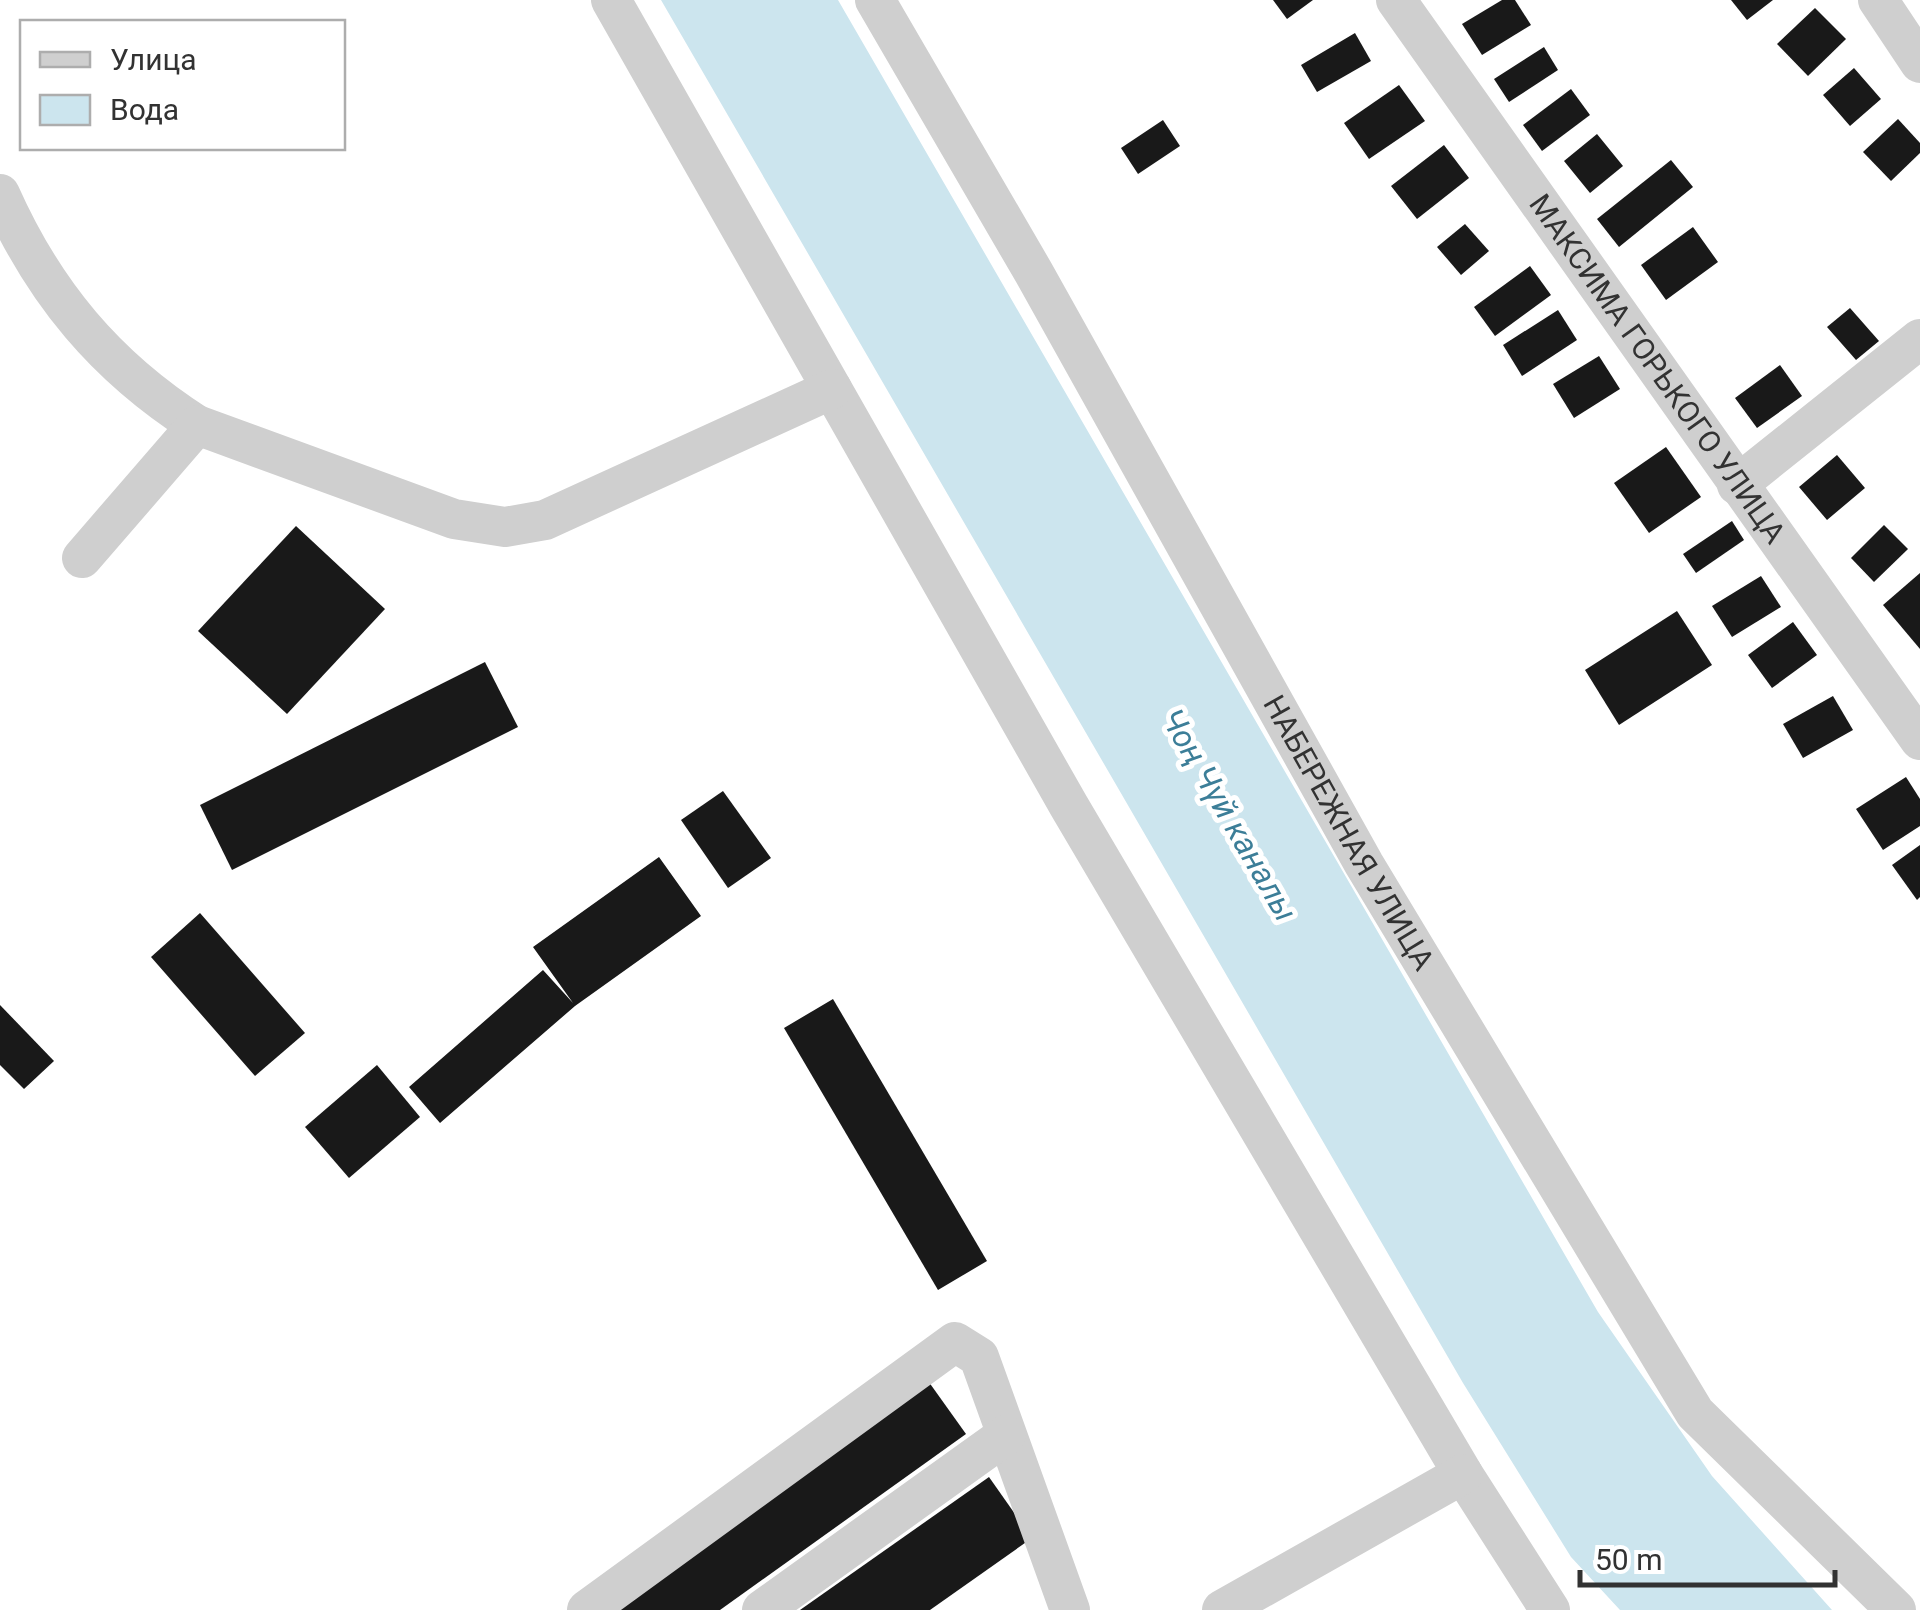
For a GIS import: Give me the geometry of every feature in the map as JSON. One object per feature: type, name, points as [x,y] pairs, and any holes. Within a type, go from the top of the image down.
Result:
[{"type":"street","points":[[610,0],[1069,806],[1463,1474],[1550,1610]]},
{"type":"street","name":"НАБЕРЕЖНАЯ УЛИЦА","points":[[875,0],[1034,273],[1364,864],[1695,1413],[1896,1610]]},
{"type":"street","name":"МАКСИМА ГОРЬКОГО УЛИЦА","points":[[1396,0],[1920,740]]},
{"type":"street","points":[[1878,0],[1920,62]]},
{"type":"street","points":[[0,194],[26,253],[84,331],[145,392],[197,425],[454,519],[505,527],[545,520],[832,389]]},
{"type":"street","points":[[1737,486],[1920,339]]},
{"type":"street","points":[[82,558],[197,425]]},
{"type":"street","points":[[587,1610],[955,1342],[978,1357],[1070,1610]]},
{"type":"street","points":[[762,1610],[1006,1434]]},
{"type":"street","points":[[1222,1610],[1463,1474]]},
{"type":"water","name":"Чоң Чүй каналы","points":[[661,0],[838,0],[1598,1312],[1712,1476],[1832,1610],[1620,1610],[1571,1557],[1463,1383]]},
{"type":"building","points":[[1273,0],[1313,0],[1287,19]]},
{"type":"building","points":[[1502,0],[1515,0],[1531,25],[1482,55],[1462,24]]},
{"type":"building","points":[[1731,0],[1773,0],[1747,20]]},
{"type":"building","points":[[1815,8],[1846,39],[1808,76],[1777,44]]},
{"type":"building","points":[[1355,33],[1371,61],[1317,92],[1301,65]]},
{"type":"building","points":[[1544,47],[1558,70],[1509,102],[1494,79]]},
{"type":"building","points":[[1854,68],[1881,99],[1850,126],[1823,95]]},
{"type":"building","points":[[1399,85],[1425,121],[1369,159],[1344,123]]},
{"type":"building","points":[[1571,89],[1590,115],[1542,151],[1523,125]]},
{"type":"building","points":[[1898,119],[1920,143],[1920,153],[1891,181],[1863,152]]},
{"type":"building","points":[[1163,120],[1180,146],[1138,174],[1121,148]]},
{"type":"building","points":[[1597,134],[1623,166],[1590,193],[1564,161]]},
{"type":"building","points":[[1444,145],[1469,178],[1417,219],[1391,186]]},
{"type":"building","points":[[1671,160],[1693,187],[1619,247],[1597,219]]},
{"type":"building","points":[[1465,224],[1489,251],[1461,275],[1437,247]]},
{"type":"building","points":[[1693,227],[1718,262],[1666,300],[1641,265]]},
{"type":"building","points":[[1530,266],[1551,295],[1495,336],[1474,307]]},
{"type":"building","points":[[1850,308],[1879,341],[1856,360],[1827,327]]},
{"type":"building","points":[[1558,310],[1577,340],[1522,376],[1503,345]]},
{"type":"building","points":[[1599,356],[1620,389],[1574,418],[1553,384]]},
{"type":"building","points":[[1780,365],[1802,396],[1757,428],[1735,398]]},
{"type":"building","points":[[1666,447],[1701,497],[1649,533],[1614,483]]},
{"type":"building","points":[[1837,455],[1865,488],[1827,520],[1799,487]]},
{"type":"building","points":[[1732,521],[1744,540],[1696,573],[1683,554]]},
{"type":"building","points":[[1884,525],[1908,549],[1874,582],[1851,558]]},
{"type":"building","points":[[296,526],[385,609],[287,714],[198,631]]},
{"type":"building","points":[[1920,573],[1920,649],[1883,605]]},
{"type":"building","points":[[1761,576],[1781,607],[1732,637],[1712,606]]},
{"type":"building","points":[[1677,611],[1712,665],[1619,725],[1585,670]]},
{"type":"building","points":[[1793,622],[1817,655],[1772,688],[1748,655]]},
{"type":"building","points":[[485,662],[518,727],[232,870],[200,805]]},
{"type":"building","points":[[1833,696],[1853,730],[1803,758],[1783,724]]},
{"type":"building","points":[[1906,777],[1920,799],[1920,826],[1883,850],[1856,809]]},
{"type":"building","points":[[723,791],[771,858],[728,888],[681,820]]},
{"type":"building","points":[[1920,845],[1920,897],[1917,900],[1892,865]]},
{"type":"building","points":[[659,857],[701,916],[575,1006],[440,1123],[409,1087],[543,970],[573,1003],[533,947]]},
{"type":"building","points":[[200,913],[305,1033],[255,1076],[151,957]]},
{"type":"building","points":[[833,999],[987,1261],[938,1290],[784,1028]]},
{"type":"building","points":[[0,1005],[54,1061],[24,1089],[0,1065]]},
{"type":"building","points":[[377,1065],[420,1117],[349,1178],[305,1127]]},
{"type":"building","points":[[926,1378],[966,1434],[720,1610],[602,1610]]},
{"type":"building","points":[[989,1477],[1032,1538],[930,1610],[800,1610]]}]
